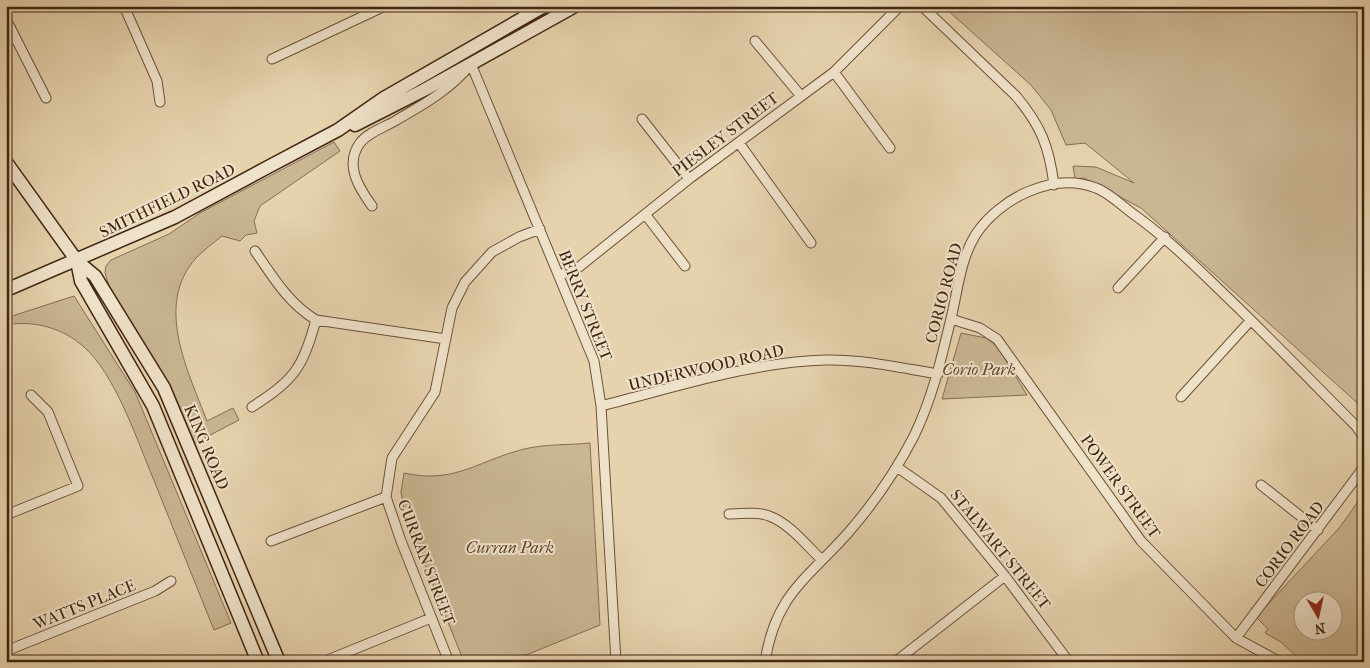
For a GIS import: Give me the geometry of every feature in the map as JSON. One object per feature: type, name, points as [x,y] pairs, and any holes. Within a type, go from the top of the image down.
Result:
[{"type":"main road","points":[[376,102],[405,92],[460,63],[472,64],[477,53],[530,21],[545,6]]},
{"type":"main road","name":"SMITHFIELD ROAD","points":[[6,290],[77,261],[175,216],[338,130],[376,102],[545,6]]},
{"type":"main road","name":"SMITHFIELD ROAD","points":[[338,130],[356,125],[472,64],[575,6]]},
{"type":"main road","name":"KING ROAD","points":[[6,162],[77,261],[95,276],[164,388],[279,662]]},
{"type":"main road","name":"KING ROAD","points":[[77,261],[81,281],[153,406],[258,662]]},
{"type":"street","points":[[124,6],[157,81],[160,102]]},
{"type":"street","points":[[272,59],[385,6]]},
{"type":"street","name":"PIESLEY STREET","points":[[560,275],[579,267],[689,179],[834,72],[900,6]]},
{"type":"street","points":[[922,6],[1016,96],[1029,112],[1040,129],[1049,150],[1054,185]]},
{"type":"street","points":[[6,19],[46,98]]},
{"type":"street","points":[[755,42],[801,96]]},
{"type":"street","points":[[372,206],[358,186],[354,172],[356,153],[365,138],[435,98],[457,82],[472,64]]},
{"type":"street","name":"BERRY STREET","points":[[472,64],[594,360],[601,406],[616,662]]},
{"type":"street","points":[[834,72],[890,148]]},
{"type":"street","points":[[642,118],[689,179]]},
{"type":"street","points":[[356,125],[365,138]]},
{"type":"street","points":[[739,143],[811,243]]},
{"type":"street","name":"CORIO ROAD","points":[[765,662],[768,643],[779,611],[792,592],[821,559],[868,510],[897,467],[921,420],[938,374],[964,261],[981,226],[1007,203],[1027,191],[1054,185],[1073,184],[1098,188],[1165,237],[1356,426],[1364,438]]},
{"type":"street","points":[[645,214],[685,266]]},
{"type":"street","name":"CURRAN STREET","points":[[449,662],[386,497],[392,458],[435,392],[452,308],[472,272],[492,252],[518,237],[540,230]]},
{"type":"street","points":[[1118,288],[1165,237]]},
{"type":"street","points":[[255,251],[285,295],[302,311],[316,320],[446,339]]},
{"type":"street","name":"POWER STREET","points":[[951,319],[980,328],[997,339],[1141,541],[1236,638],[1280,662]]},
{"type":"street","points":[[252,407],[279,390],[298,370],[306,354],[316,320]]},
{"type":"street","points":[[1181,397],[1251,320]]},
{"type":"street","name":"UNDERWOOD ROAD","points":[[601,406],[740,372],[796,362],[855,361],[938,374]]},
{"type":"street","points":[[6,515],[78,486],[48,412],[31,395]]},
{"type":"street","name":"STALWART STREET","points":[[897,467],[941,498],[1006,576],[1069,662]]},
{"type":"street","name":"CORIO ROAD","points":[[1236,638],[1364,467]]},
{"type":"street","points":[[1261,485],[1318,530]]},
{"type":"street","points":[[271,541],[386,497]]},
{"type":"street","points":[[729,514],[755,513],[770,516],[787,527],[821,559]]},
{"type":"street","points":[[895,662],[1006,576]]},
{"type":"street","name":"WATTS PLACE","points":[[6,651],[155,592],[171,581]]},
{"type":"street","points":[[330,659],[431,618]]},
{"type":"green space","points":[[943,6],[1364,6],[1364,409],[1141,208],[1084,178],[1075,179],[1073,166],[1096,167],[1134,183],[1085,143],[1066,145],[1051,110],[1031,85]]},
{"type":"green space","points":[[334,142],[340,151],[260,206],[254,221],[257,233],[246,235],[240,241],[222,236],[196,258],[184,276],[177,296],[176,317],[184,360],[191,381],[207,421],[233,408],[239,420],[195,443],[143,341],[110,289],[105,273],[106,266],[111,260],[169,234],[200,213]]},
{"type":"green space","points":[[74,296],[135,392],[231,623],[214,630],[124,408],[106,374],[95,359],[76,340],[57,330],[27,324],[6,325],[6,318]]},
{"type":"green space","name":"Corio Park","points":[[961,333],[986,338],[998,347],[1027,395],[942,399]]},
{"type":"green space","name":"Curran Park","points":[[590,443],[600,625],[509,662],[464,662],[405,515],[401,492],[404,473],[439,476],[468,469],[512,452],[529,448]]},
{"type":"green space","points":[[1364,493],[1364,662],[1310,662],[1297,657],[1281,642],[1265,633],[1268,629],[1256,617],[1340,527]]}]
